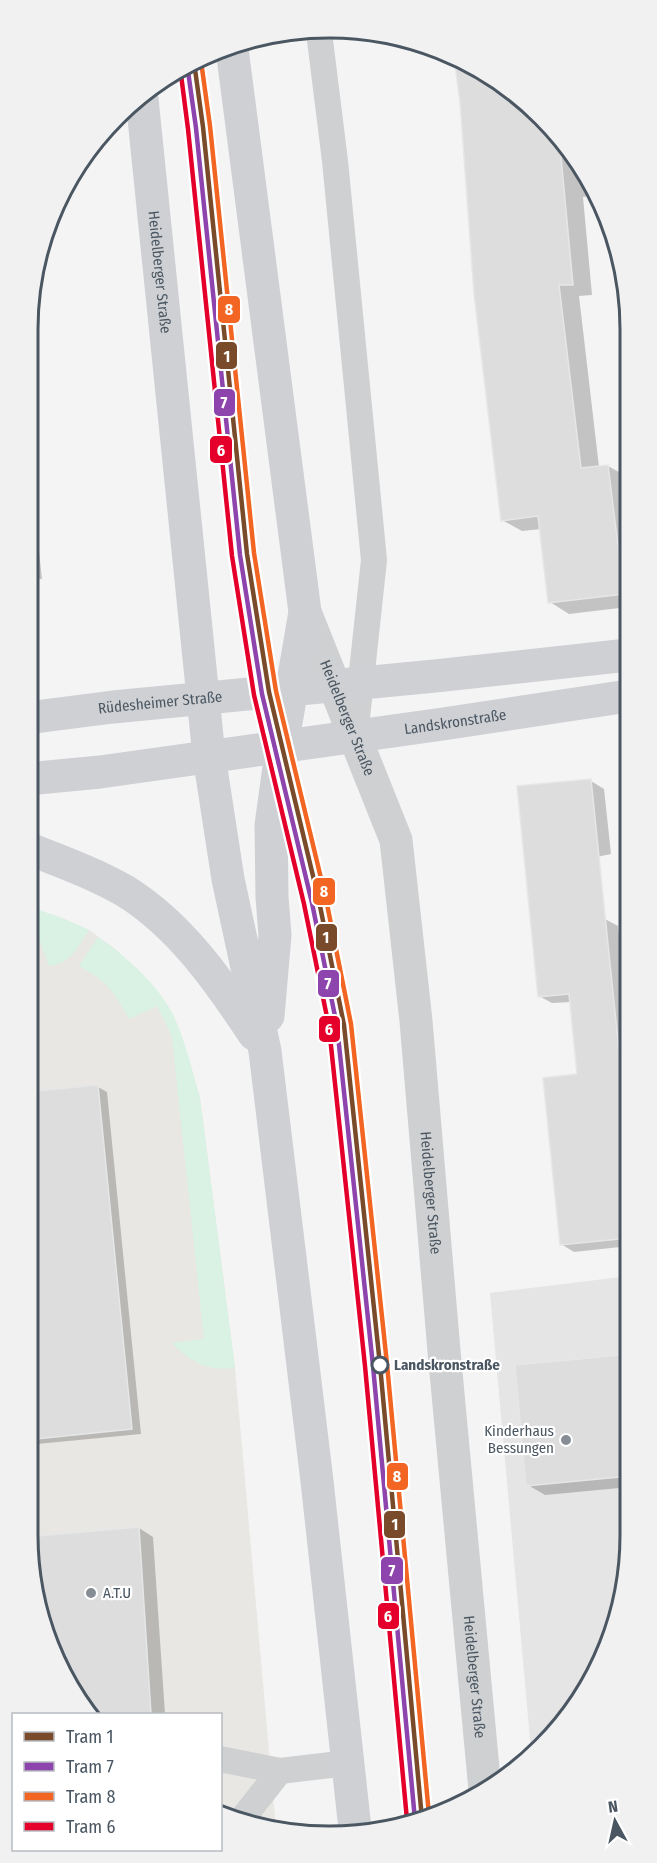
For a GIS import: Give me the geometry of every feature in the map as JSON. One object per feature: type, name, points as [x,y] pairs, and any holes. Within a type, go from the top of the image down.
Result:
[{"type":"main road","name":"Heidelberger Straße","points":[[233,54],[305,612],[271,825],[275,934],[265,1051]]},
{"type":"main road","name":"Heidelberger Straße","points":[[143,105],[209,756],[228,879],[265,1051],[317,1481],[354,1824]]},
{"type":"main road","points":[[291,691],[620,656]]},
{"type":"main road","name":"Rüdesheimer Straße","points":[[38,717],[291,691]]},
{"type":"main road","name":"Landskronstraße","points":[[282,746],[620,697]]},
{"type":"main road","points":[[38,777],[100,772],[282,746]]},
{"type":"main road","points":[[38,852],[89,873],[125,891],[160,917],[226,991],[265,1051]]},
{"type":"street","name":"Heidelberger Straße","points":[[305,612],[348,685],[355,736],[396,840],[416,1021],[484,1780]]},
{"type":"lane","points":[[320,38],[335,161],[374,549],[371,594],[348,685]]},
{"type":"lane","points":[[222,1759],[280,1771],[348,1763]]},
{"type":"lane","points":[[246,1814],[280,1771]]},
{"type":"shaded area","points":[[38,910],[89,930],[114,948],[142,974],[171,1011],[200,1098],[235,1368],[275,1821],[253,1816],[222,1805],[222,1713],[99,1713],[76,1680],[47,1610],[38,1554]]},
{"type":"shaded area","name":"Kinderhaus Bessungen","points":[[620,1277],[620,1534],[614,1591],[604,1628],[581,1680],[559,1712],[530,1743],[490,1293]]},
{"type":"green space","points":[[38,910],[89,930],[69,958],[49,966],[38,935]]},
{"type":"green space","points":[[98,937],[128,960],[163,998],[175,1018],[187,1053],[200,1098],[235,1368],[216,1368],[200,1364],[186,1356],[172,1343],[204,1339],[172,1038],[157,1006],[129,1019],[109,988],[79,966]]},
{"type":"building","points":[[455,67],[474,76],[506,98],[534,123],[561,153],[573,285],[559,285],[581,468],[608,465],[620,562],[620,594],[548,603],[538,516],[501,521],[474,294]]},
{"type":"building","points":[[591,779],[620,1060],[620,1239],[560,1245],[543,1078],[577,1074],[569,994],[538,997],[517,786]]},
{"type":"building","points":[[98,1085],[132,1429],[38,1439],[38,1091]]},
{"type":"building","points":[[620,1355],[620,1477],[526,1486],[515,1365]]},
{"type":"building","name":"A.T.U","points":[[139,1527],[151,1713],[99,1713],[76,1680],[47,1610],[40,1572],[38,1536]]},
{"type":"tram line","name":"8","points":[[202,67],[210,126],[254,553],[276,691],[326,899],[351,1024],[387,1364],[428,1808]]},
{"type":"tram line","name":"1","points":[[195,70],[247,554],[269,692],[319,901],[344,1025],[380,1365],[421,1810]]},
{"type":"tram line","name":"7","points":[[188,73],[196,128],[240,555],[262,694],[312,903],[337,1026],[373,1366],[414,1813]]},
{"type":"tram line","name":"6","points":[[181,77],[232,556],[254,695],[304,904],[329,1027],[365,1366],[407,1815]]},
{"type":"place","name":"Landskronstraße","points":[[380,1365]]},
{"type":"place","name":"Kinderhaus Bessungen","points":[[566,1440]]},
{"type":"place","name":"A.T.U","points":[[91,1593]]}]
